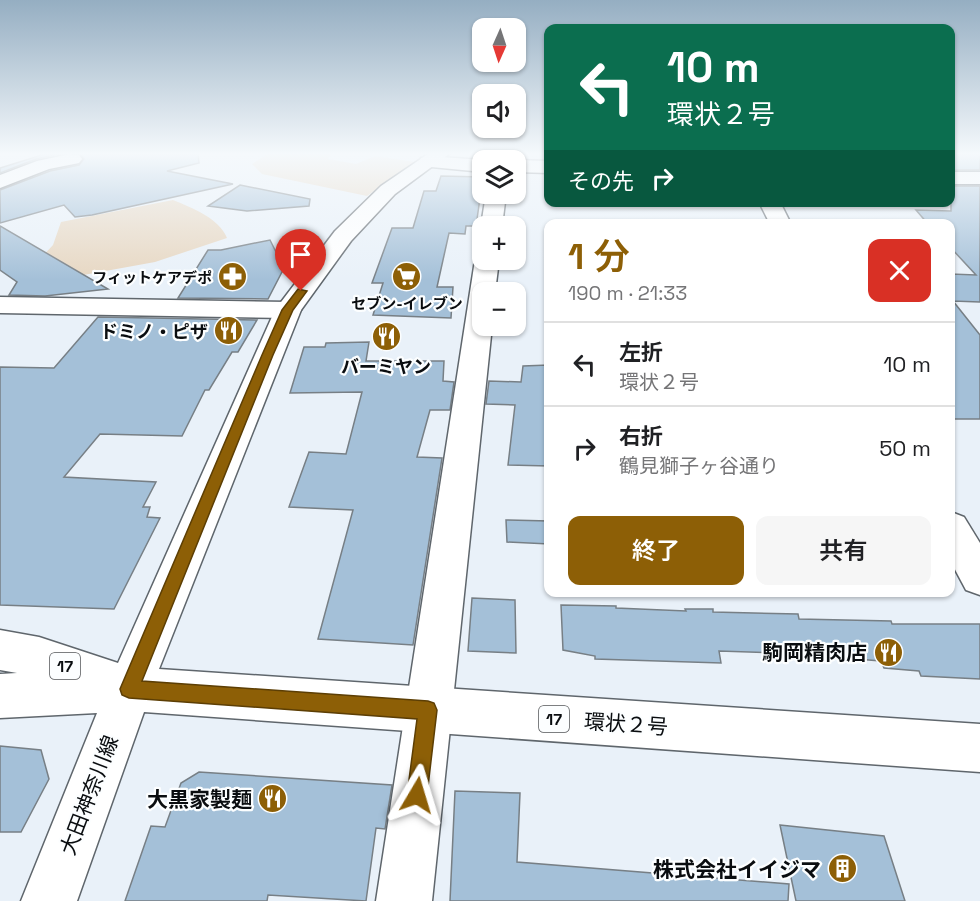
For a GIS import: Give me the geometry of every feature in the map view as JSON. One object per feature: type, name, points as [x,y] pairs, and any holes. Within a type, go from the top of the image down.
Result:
[{"type":"main road","name":"大田神奈川線","points":[[49,901],[129,689],[288,310],[343,236],[382,196]]},
{"type":"main road","points":[[404,901],[486,270]]},
{"type":"main road","points":[[4,308],[288,310]]},
{"type":"main road","points":[[955,533],[980,578]]},
{"type":"main road","name":"17","points":[[0,650],[39,657],[129,689]]},
{"type":"main road","name":"環状２号","points":[[129,689],[980,748]]},
{"type":"main road","name":"17","points":[[0,696],[129,689]]},
{"type":"shaded area","points":[[173,200],[211,219],[227,238],[155,262],[23,286],[40,259],[53,245],[61,222]]},
{"type":"building","points":[[0,196],[178,196],[75,217],[64,205],[0,223]]},
{"type":"building","points":[[223,196],[295,196],[310,199],[309,206],[247,211],[208,206]]},
{"type":"building","points":[[422,196],[472,196],[472,204],[479,204],[477,216],[472,216],[472,226],[466,226],[465,234],[449,233],[437,287],[453,287],[451,318],[373,315],[383,283],[372,283],[392,228],[413,228]]},
{"type":"building","points":[[955,196],[980,196],[980,302],[955,301],[955,274],[976,275],[955,252],[955,219],[924,219],[916,210],[951,211],[951,207],[955,207]]},
{"type":"building","points":[[0,226],[108,289],[45,296],[9,295],[17,282],[0,270]]},
{"type":"building","points":[[270,240],[284,268],[268,299],[178,298],[208,250],[221,250]]},
{"type":"building","points":[[955,304],[980,335],[980,419],[955,419]]},
{"type":"building","points":[[98,317],[257,320],[238,352],[232,352],[209,390],[205,390],[182,436],[100,434],[64,477],[156,482],[143,507],[150,507],[147,517],[160,518],[114,609],[0,605],[0,367],[54,368]]},
{"type":"building","points":[[369,342],[366,361],[444,361],[443,381],[454,382],[450,410],[430,410],[417,457],[442,458],[413,645],[318,639],[353,510],[289,507],[309,452],[346,454],[362,392],[290,393],[304,347],[325,347],[326,343]]},
{"type":"building","points":[[544,365],[544,466],[508,465],[515,405],[486,404],[489,381],[521,382],[523,366]]},
{"type":"building","points":[[506,520],[544,521],[544,544],[507,542]]},
{"type":"building","points":[[472,598],[515,600],[516,653],[468,651]]},
{"type":"building","points":[[561,605],[686,611],[685,609],[713,609],[713,612],[798,614],[799,619],[891,621],[892,624],[980,624],[980,679],[921,676],[919,671],[884,668],[881,661],[779,653],[719,651],[721,663],[595,659],[595,656],[563,650]]},
{"type":"building","points":[[0,746],[41,750],[49,779],[21,832],[0,832]]},
{"type":"building","points":[[199,772],[392,785],[385,829],[376,828],[366,901],[268,895],[267,901],[125,901],[151,826],[165,827],[181,783]]},
{"type":"building","points":[[455,791],[520,793],[517,862],[789,884],[788,901],[450,901]]},
{"type":"building","name":"株式会社イイジマ","points":[[780,825],[884,836],[905,901],[796,901]]},
{"type":"place","name":"セブン-イレブン","points":[[407,276]]},
{"type":"place","name":"フィットケアデポ","points":[[233,277]]},
{"type":"place","name":"ドミノ・ピザ","points":[[229,331]]},
{"type":"place","name":"バーミヤン","points":[[386,337]]},
{"type":"place","name":"駒岡精肉店","points":[[888,652]]},
{"type":"place","name":"大黒家製麺","points":[[273,799]]},
{"type":"place","name":"株式会社イイジマ","points":[[842,869]]},
{"type":"route","points":[[301,291],[288,310],[267,355],[129,689],[428,710],[417,795]]}]
